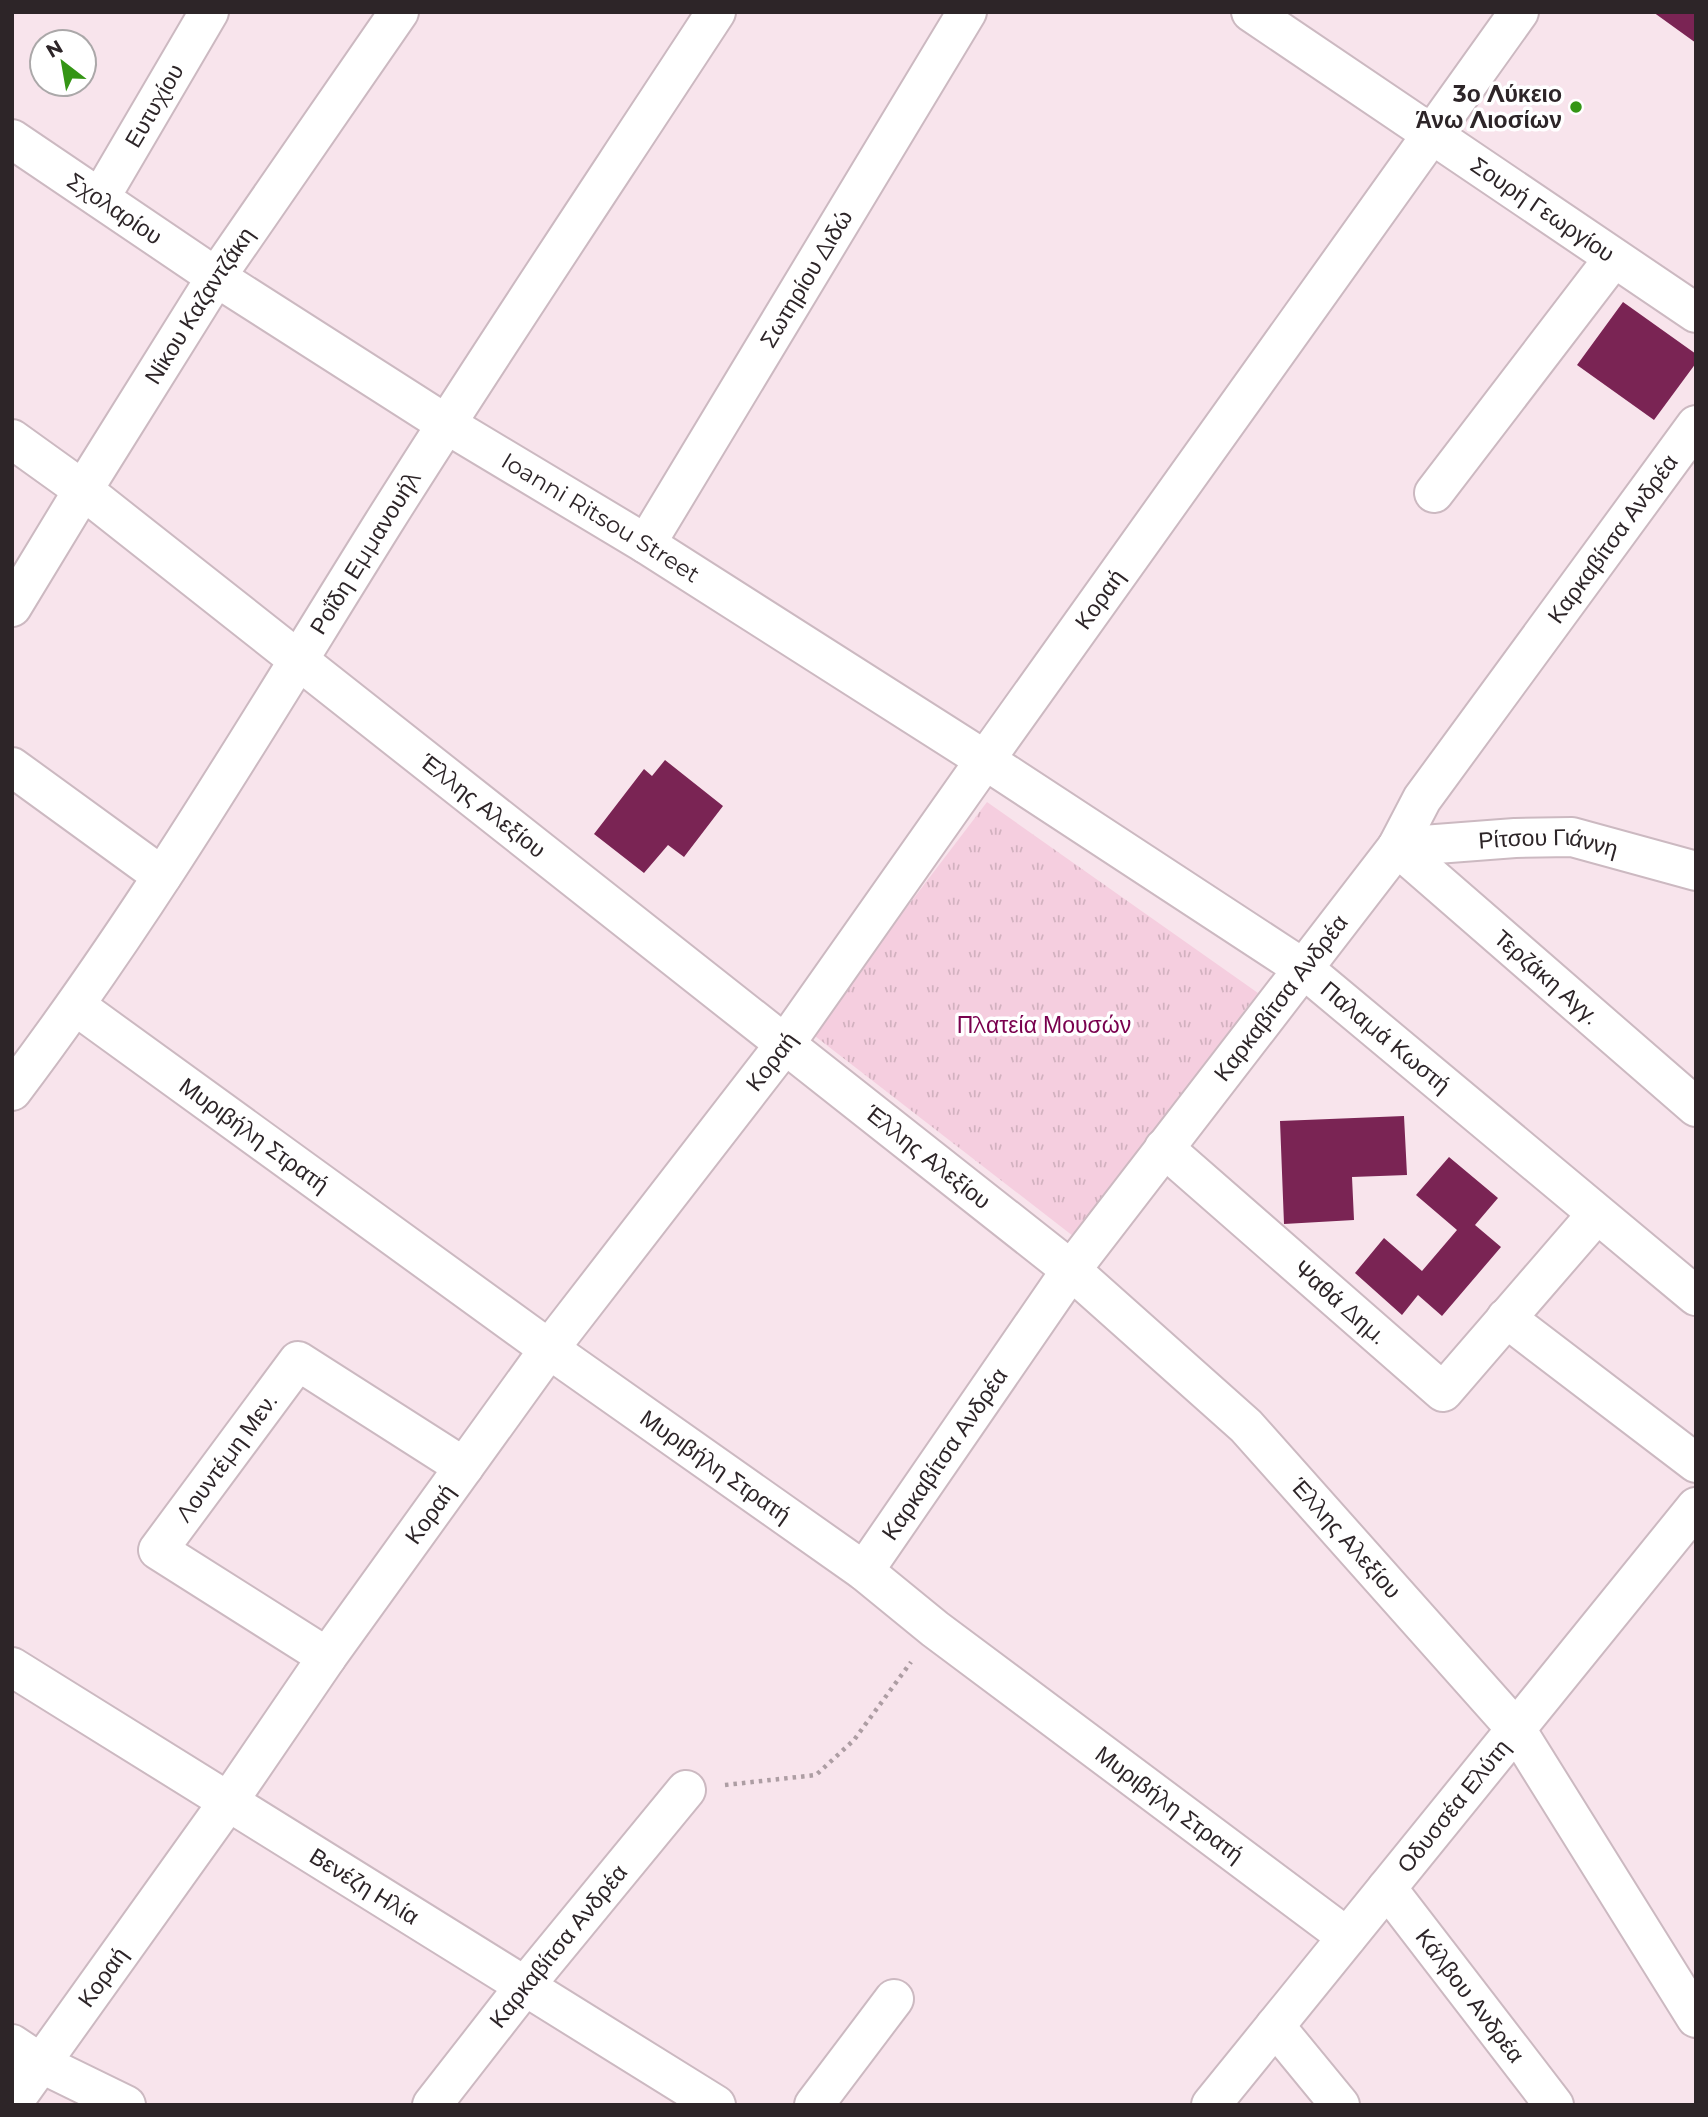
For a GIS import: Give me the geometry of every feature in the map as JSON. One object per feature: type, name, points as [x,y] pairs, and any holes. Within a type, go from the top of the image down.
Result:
[{"type":"street","name":"Ευτυχίου","points":[[100,198],[209,12]]},
{"type":"street","name":"Νίκου Καζαντζάκη","points":[[12,607],[216,278],[399,12]]},
{"type":"street","name":"Ροΐδη Εμμανουήλ","points":[[12,1091],[76,1006],[162,876],[446,424],[716,12]]},
{"type":"street","name":"Σωτηρίου Διδώ","points":[[646,544],[967,12]]},
{"type":"street","name":"Σουρή Γεωργίου","points":[[1251,12],[1696,313]]},
{"type":"street","name":"Κοραή","points":[[12,2104],[27,2054],[228,1802],[327,1657],[549,1349],[785,1044],[1519,12]]},
{"type":"street","name":"Σχολαρίου","points":[[12,139],[216,278]]},
{"type":"street","points":[[1434,493],[1613,259]]},
{"type":"street","name":"Ioanni Ritsou Street","points":[[216,278],[446,424],[646,544],[985,760]]},
{"type":"street","name":"Καρκαβίτσα Ανδρέα","points":[[864,1570],[1071,1270],[1397,847],[1422,799],[1696,425]]},
{"type":"street","name":"Έλλης Αλεξίου","points":[[12,439],[83,490],[1071,1270],[1245,1426],[1516,1729],[1696,2018]]},
{"type":"street","name":"Παλαμά Κωστή","points":[[985,760],[1304,969],[1696,1296]]},
{"type":"street","points":[[12,767],[162,876]]},
{"type":"street","name":"Ρίτσου Γιάννη","points":[[1397,847],[1515,838],[1572,837],[1696,871]]},
{"type":"street","name":"Τερζάκη Αγγ.","points":[[1397,847],[1696,1107]]},
{"type":"street","name":"Μυριβήλη Στρατή","points":[[76,1006],[549,1349],[864,1570],[935,1629],[1347,1937]]},
{"type":"street","name":"Ψαθά Δημ.","points":[[1164,1148],[1443,1392],[1596,1215]]},
{"type":"street","points":[[1506,1318],[1696,1463]]},
{"type":"street","name":"Λουντέμη Μεν.","points":[[327,1657],[158,1550],[298,1362],[464,1467]]},
{"type":"street","name":"Οδυσσέα Ελύτη","points":[[1211,2105],[1696,1507]]},
{"type":"street","name":"Βενέζη Ηλία","points":[[12,1667],[716,2105]]},
{"type":"street","name":"Καρκαβίτσα Ανδρέα","points":[[432,2105],[524,1987],[686,1790]]},
{"type":"street","name":"Κάλβου Ανδρέα","points":[[1387,1888],[1554,2105]]},
{"type":"street","points":[[814,2105],[894,1999]]},
{"type":"street","points":[[1275,2026],[1340,2105]]},
{"type":"street","points":[[27,2054],[126,2105]]},
{"type":"path","points":[[686,1790],[816,1775],[854,1740],[935,1629]]},
{"type":"green space","name":"Πλατεία Μουσών","points":[[987,802],[1258,993],[1073,1236],[811,1033]]},
{"type":"building","points":[[1653,12],[1696,12],[1696,43]]},
{"type":"building","points":[[1623,302],[1696,354],[1696,363],[1654,420],[1577,365]]},
{"type":"building","points":[[665,760],[723,806],[684,857],[668,845],[644,873],[594,834],[644,769],[652,776]]},
{"type":"building","points":[[1404,1116],[1407,1175],[1352,1177],[1354,1220],[1284,1224],[1280,1121]]},
{"type":"building","points":[[1449,1157],[1498,1198],[1475,1225],[1501,1247],[1442,1316],[1418,1295],[1402,1315],[1355,1273],[1384,1238],[1422,1271],[1457,1230],[1416,1195]]},
{"type":"place","name":"3ο Λύκειο Άνω Λιοσίων","points":[[1576,107]]}]
